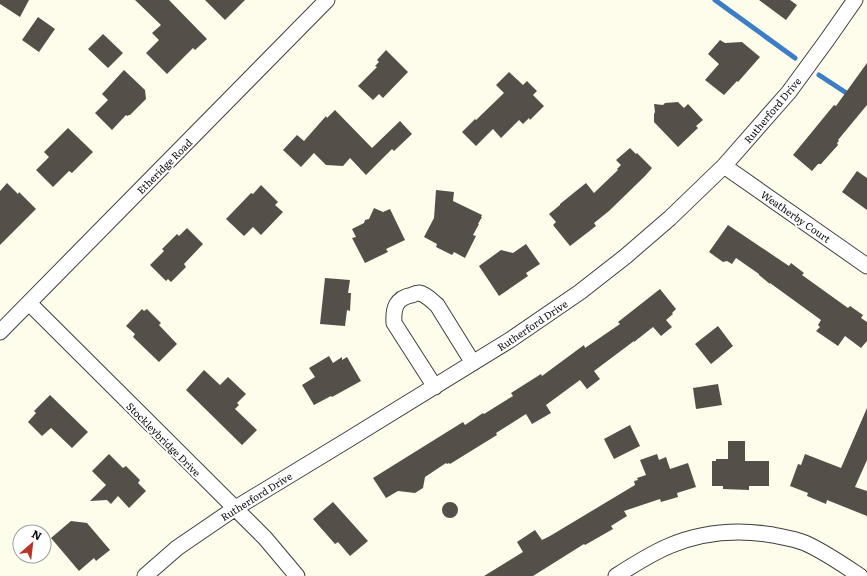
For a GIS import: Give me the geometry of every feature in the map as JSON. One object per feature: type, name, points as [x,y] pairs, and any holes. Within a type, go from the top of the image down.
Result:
[{"type":"street","name":"Etheridge Road","points":[[0,332],[327,0]]},
{"type":"street","name":"Rutherford Drive","points":[[145,576],[177,548],[234,508],[510,340],[580,292],[626,256],[670,218],[724,166],[788,92],[855,0]]},
{"type":"street","name":"Weatherby Court","points":[[724,166],[867,266]]},
{"type":"street","points":[[436,386],[394,324],[393,314],[398,302],[405,296],[419,293],[429,298],[437,305],[473,363]]},
{"type":"street","name":"Stockleybridge Drive","points":[[29,303],[265,538],[297,576]]},
{"type":"street","points":[[616,576],[668,546],[714,533],[728,532],[760,533],[803,542],[827,554],[860,576]]},
{"type":"building","points":[[0,0],[29,0],[20,17],[0,4]]},
{"type":"building","points":[[135,0],[169,0],[207,39],[195,50],[193,48],[167,74],[146,53],[159,40],[152,33],[161,25]]},
{"type":"building","points":[[205,0],[245,0],[225,20]]},
{"type":"building","points":[[759,0],[790,0],[797,5],[786,20]]},
{"type":"building","points":[[38,17],[55,29],[39,52],[22,40]]},
{"type":"building","points":[[103,34],[123,53],[108,68],[88,49]]},
{"type":"building","points":[[720,40],[725,43],[742,42],[760,57],[738,82],[737,81],[724,95],[705,80],[719,64],[708,54]]},
{"type":"building","points":[[386,50],[408,72],[383,98],[379,94],[373,100],[358,86],[377,67],[375,66],[379,62],[377,60]]},
{"type":"building","points":[[867,63],[867,105],[838,140],[838,145],[821,164],[818,164],[812,171],[793,155],[834,105],[836,106]]},
{"type":"building","points":[[124,70],[145,90],[146,99],[130,115],[126,115],[112,130],[95,113],[108,100],[102,94]]},
{"type":"building","points":[[509,72],[523,85],[527,81],[537,91],[533,95],[544,106],[530,120],[529,118],[523,124],[519,120],[501,138],[493,129],[476,146],[462,132],[504,93],[496,85]]},
{"type":"building","points":[[678,102],[684,108],[688,104],[703,120],[696,126],[698,128],[678,147],[654,122],[654,104],[663,105],[665,103]]},
{"type":"building","points":[[335,110],[372,148],[400,121],[412,134],[394,151],[392,149],[366,175],[350,158],[343,166],[326,165],[314,153],[301,167],[283,150],[297,135],[304,141],[326,116],[327,118]]},
{"type":"building","points":[[68,128],[93,152],[72,173],[69,171],[53,187],[36,170],[49,157],[44,152]]},
{"type":"building","points":[[630,148],[652,168],[609,211],[594,223],[596,226],[570,246],[553,225],[556,222],[549,214],[586,183],[594,193],[618,170],[617,169],[621,165],[616,160]]},
{"type":"building","points":[[857,171],[867,178],[867,210],[842,192]]},
{"type":"building","points":[[7,183],[18,194],[19,192],[36,209],[0,245],[0,191]]},
{"type":"building","points":[[261,185],[278,202],[275,205],[283,212],[261,235],[253,227],[244,236],[226,219],[251,193],[253,194]]},
{"type":"building","points":[[436,190],[454,192],[453,201],[482,215],[473,235],[476,236],[465,258],[454,252],[452,255],[436,247],[437,244],[424,237],[434,218]]},
{"type":"building","points":[[374,208],[383,212],[390,209],[405,240],[386,249],[388,252],[365,263],[352,238],[356,237],[352,229],[369,219]]},
{"type":"building","points":[[728,225],[789,266],[791,263],[804,273],[802,275],[848,308],[850,306],[863,315],[861,318],[867,322],[867,341],[861,348],[845,336],[838,346],[816,331],[820,327],[818,325],[821,320],[770,284],[759,274],[736,258],[732,264],[727,261],[723,262],[709,252]]},
{"type":"building","points":[[187,228],[203,244],[184,264],[186,267],[171,282],[168,279],[166,281],[150,265],[164,251],[162,249],[177,234],[179,236]]},
{"type":"building","points":[[526,244],[540,264],[526,273],[528,276],[499,296],[479,266],[501,250],[513,253]]},
{"type":"building","points":[[325,278],[350,280],[348,293],[351,293],[350,311],[347,310],[345,326],[320,324]]},
{"type":"building","points":[[660,289],[676,309],[666,320],[672,327],[661,336],[653,327],[594,371],[600,379],[587,389],[580,380],[546,405],[551,413],[532,424],[526,414],[496,433],[497,435],[450,464],[446,463],[425,477],[423,488],[415,493],[398,491],[386,498],[373,478],[463,422],[465,425],[513,396],[511,393],[541,374],[542,376],[584,345],[585,348],[620,324],[618,322]]},
{"type":"building","points":[[142,309],[144,311],[147,309],[161,323],[159,325],[177,344],[159,362],[133,337],[135,334],[126,326]]},
{"type":"building","points":[[718,326],[733,346],[711,364],[695,344]]},
{"type":"building","points":[[329,356],[333,363],[342,357],[342,360],[347,357],[361,381],[314,405],[302,385],[315,377],[309,368]]},
{"type":"building","points":[[204,370],[220,385],[228,377],[246,394],[237,403],[239,405],[235,409],[257,430],[242,445],[186,390]]},
{"type":"building","points":[[718,384],[722,405],[696,409],[693,388]]},
{"type":"building","points":[[50,395],[88,432],[72,448],[51,428],[42,436],[28,422],[36,413],[34,411]]},
{"type":"building","points":[[867,408],[867,460],[855,487],[867,491],[867,516],[827,500],[826,504],[807,496],[808,493],[790,486],[798,464],[801,465],[805,454],[841,468]]},
{"type":"building","points":[[630,425],[640,446],[614,459],[604,439]]},
{"type":"building","points":[[728,441],[745,441],[745,461],[769,461],[769,486],[749,486],[749,490],[723,489],[723,486],[712,486],[712,461],[716,461],[716,459],[728,459]]},
{"type":"building","points":[[109,454],[123,468],[126,466],[140,480],[138,483],[146,491],[129,508],[118,496],[111,504],[107,500],[90,501],[106,485],[92,471]]},
{"type":"building","points":[[657,454],[659,460],[666,457],[670,469],[688,463],[696,487],[677,493],[678,497],[661,502],[660,499],[624,511],[627,516],[611,526],[613,529],[585,545],[584,544],[533,576],[484,576],[523,552],[517,542],[535,530],[542,540],[635,485],[634,481],[638,480],[637,478],[646,475],[640,460]]},
{"type":"building","points":[[333,502],[368,541],[350,556],[338,542],[335,544],[313,519]]},
{"type":"building","points":[[450,502],[456,504],[458,510],[456,516],[450,518],[444,516],[442,510],[444,504]]},
{"type":"building","points":[[71,521],[87,523],[110,550],[96,561],[94,558],[79,571],[52,539],[52,537]]},
{"type":"waterway","points":[[715,0],[795,58]]},
{"type":"waterway","points":[[819,75],[851,96]]}]
